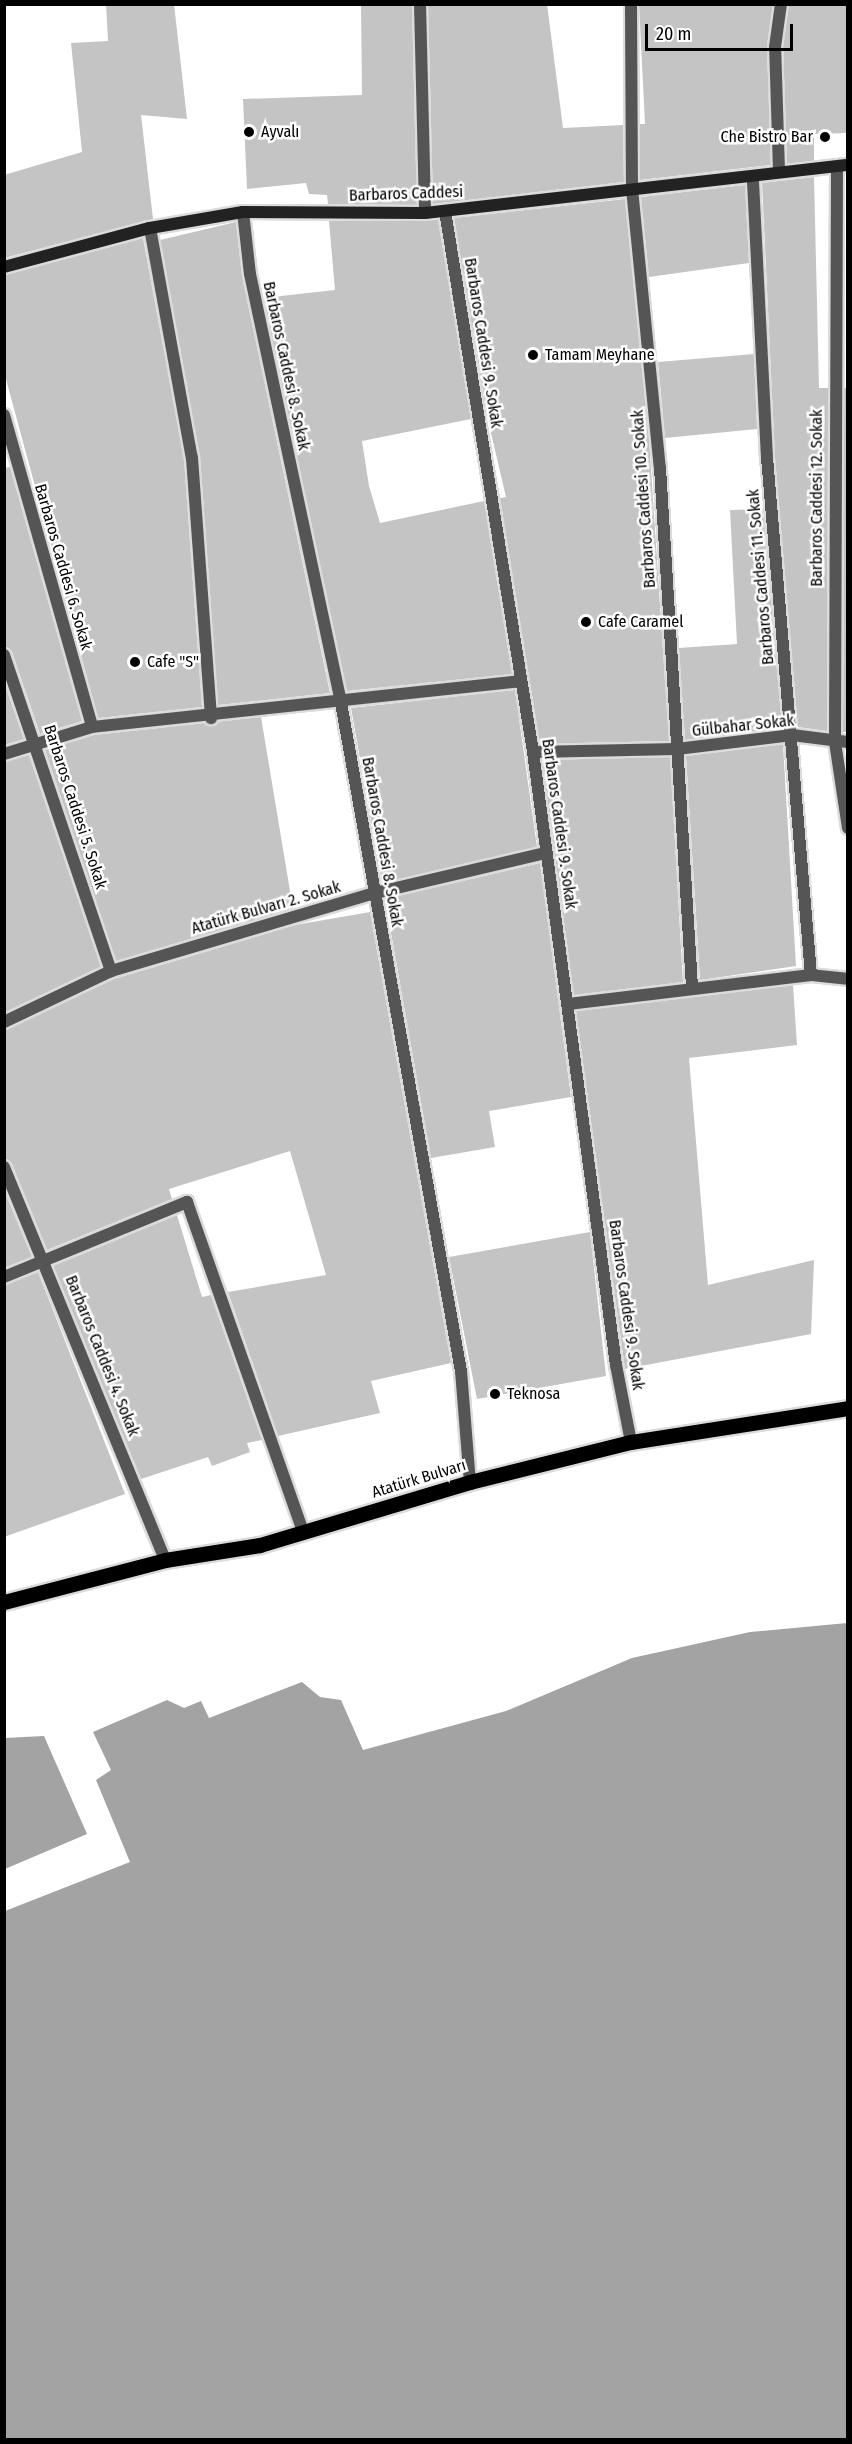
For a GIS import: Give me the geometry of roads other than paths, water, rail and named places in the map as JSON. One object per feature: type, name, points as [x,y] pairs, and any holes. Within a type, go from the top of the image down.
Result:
[{"type":"main road","name":"Atatürk Bulvarı","points":[[4,1602],[165,1560],[261,1545],[302,1529],[470,1482],[631,1442],[848,1408]]},
{"type":"street","points":[[420,4],[425,213]]},
{"type":"street","name":"Barbaros Caddesi 10. Sokak","points":[[631,4],[632,189],[660,468],[692,987]]},
{"type":"street","points":[[779,171],[775,47],[781,4]]},
{"type":"street","name":"Barbaros Caddesi","points":[[4,267],[150,228],[243,212],[425,213],[753,177],[779,171],[842,166]]},
{"type":"street","name":"Barbaros Caddesi 12. Sokak","points":[[842,166],[841,742],[848,828]]},
{"type":"street","name":"Barbaros Caddesi 11. Sokak","points":[[753,177],[767,458],[811,975]]},
{"type":"street","name":"Barbaros Caddesi 9. Sokak","points":[[445,211],[532,752],[631,1442]]},
{"type":"street","name":"Barbaros Caddesi 8. Sokak","points":[[243,212],[250,274],[341,703],[461,1371],[470,1482]]},
{"type":"street","points":[[150,228],[192,458],[211,718]]},
{"type":"street","name":"Barbaros Caddesi 6. Sokak","points":[[4,415],[92,727]]},
{"type":"street","name":"Barbaros Caddesi 5. Sokak","points":[[4,655],[36,740],[111,971]]},
{"type":"street","points":[[4,754],[36,740],[92,727],[211,718],[521,681]]},
{"type":"street","name":"Gülbahar Sokak","points":[[532,752],[677,749],[792,735],[841,742]]},
{"type":"street","name":"Atatürk Bulvarı 2. Sokak","points":[[4,1022],[111,971],[375,893],[546,853]]},
{"type":"street","points":[[568,1004],[692,987],[811,975],[848,979]]},
{"type":"street","name":"Barbaros Caddesi 4. Sokak","points":[[4,1167],[46,1258],[165,1560]]},
{"type":"street","points":[[4,1277],[187,1202],[302,1529]]},
{"type":"place","name":"Ayvalı","points":[[249,132]]},
{"type":"place","name":"Che Bistro Bar","points":[[825,137]]},
{"type":"place","name":"Tamam Meyhane","points":[[533,355]]},
{"type":"place","name":"Cafe Caramel","points":[[586,622]]},
{"type":"place","name":"Cafe \"S\"","points":[[135,662]]},
{"type":"place","name":"Teknosa","points":[[495,1394]]}]
